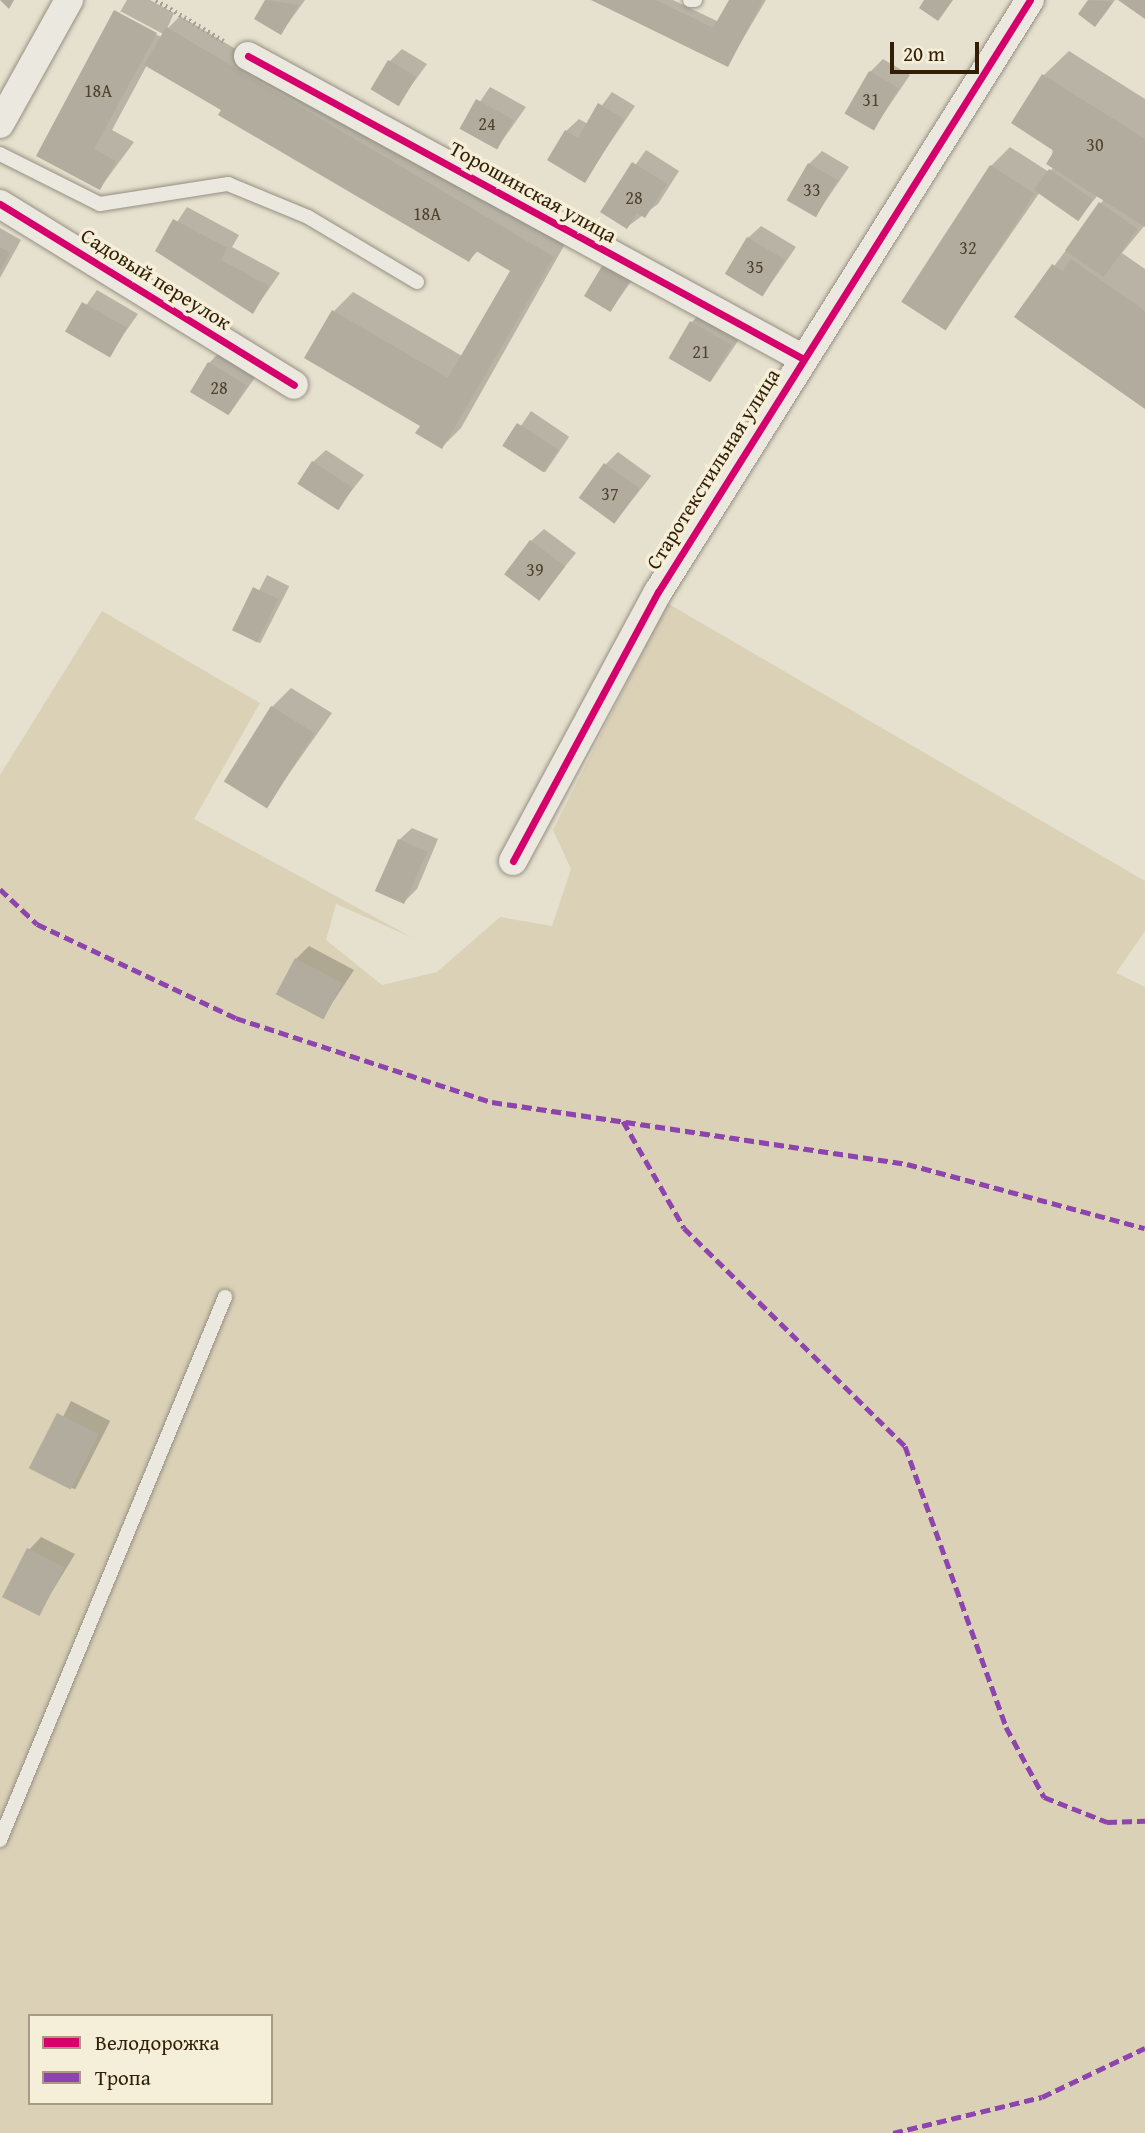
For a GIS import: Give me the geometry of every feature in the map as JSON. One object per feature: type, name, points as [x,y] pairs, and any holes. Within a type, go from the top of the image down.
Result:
[{"type":"street","points":[[0,124],[69,0]]},
{"type":"street","name":"Старотекстильная улица","points":[[513,861],[658,592],[802,358],[1030,0]]},
{"type":"street","name":"Торошинская улица","points":[[248,56],[802,358]]},
{"type":"street","name":"Садовый переулок","points":[[0,204],[294,385]]},
{"type":"lane","points":[[690,0],[695,0]]},
{"type":"lane","points":[[0,154],[100,204],[228,184],[308,217],[417,282]]},
{"type":"lane","points":[[0,1840],[225,1297]]},
{"type":"path","points":[[156,0],[248,56]]},
{"type":"shaded area","points":[[667,603],[1145,881],[1145,931],[1116,973],[1145,987],[1145,2133],[0,2133],[0,775],[102,611],[260,703],[194,819],[413,938],[336,904],[326,940],[382,985],[437,972],[500,917],[552,926],[571,869],[553,830]]},
{"type":"building","points":[[0,0],[14,0],[9,9]]},
{"type":"building","points":[[265,0],[299,5],[281,35],[254,19]]},
{"type":"building","points":[[591,0],[656,0],[713,28],[729,0],[763,0],[728,67]]},
{"type":"building","points":[[924,0],[953,0],[938,21],[919,8]]},
{"type":"building","points":[[1088,0],[1113,2],[1095,27],[1078,14]]},
{"type":"building","points":[[1118,0],[1145,0],[1145,19]]},
{"type":"building","points":[[114,10],[157,33],[94,149],[116,161],[100,190],[36,156]]},
{"type":"building","points":[[166,27],[554,257],[442,449],[415,433],[420,426],[304,358],[332,310],[448,378],[510,271],[476,251],[469,262],[218,115],[221,110],[144,65]]},
{"type":"building","points":[[388,60],[416,77],[399,106],[370,89]]},
{"type":"building","points":[[869,71],[898,88],[874,130],[844,113]]},
{"type":"building","points":[[1042,74],[1145,139],[1145,227],[1046,164],[1054,151],[1011,123]]},
{"type":"building","points":[[476,99],[514,120],[497,150],[460,129]]},
{"type":"building","points":[[598,103],[624,119],[585,183],[547,160],[565,130],[578,138]]},
{"type":"building","points":[[632,162],[667,184],[645,218],[637,213],[627,229],[600,212]]},
{"type":"building","points":[[808,163],[837,180],[816,217],[786,200]]},
{"type":"building","points":[[990,165],[1034,194],[946,331],[901,302]]},
{"type":"building","points":[[1049,169],[1093,200],[1078,221],[1034,190]]},
{"type":"building","points":[[1099,202],[1138,229],[1104,277],[1065,250]]},
{"type":"building","points":[[173,219],[227,248],[221,260],[269,286],[253,314],[155,251]]},
{"type":"building","points":[[747,237],[785,260],[763,297],[725,274]]},
{"type":"building","points":[[0,247],[10,253],[0,271]]},
{"type":"building","points":[[1071,259],[1145,311],[1145,409],[1014,317],[1052,264],[1063,271]]},
{"type":"building","points":[[602,266],[629,282],[611,312],[584,296]]},
{"type":"building","points":[[82,302],[127,328],[110,357],[65,331]]},
{"type":"building","points":[[690,321],[732,345],[710,382],[668,358]]},
{"type":"building","points":[[208,362],[247,385],[229,415],[190,392]]},
{"type":"building","points":[[517,423],[558,450],[543,472],[502,446]]},
{"type":"building","points":[[312,461],[353,488],[338,510],[297,484]]},
{"type":"building","points":[[604,463],[640,489],[614,524],[579,498]]},
{"type":"building","points":[[530,540],[565,566],[539,601],[504,574]]},
{"type":"building","points":[[253,587],[278,599],[257,642],[232,630]]},
{"type":"building","points":[[271,706],[314,733],[267,809],[224,781]]},
{"type":"building","points":[[398,839],[427,852],[404,904],[375,891]]},
{"type":"building","points":[[295,958],[343,983],[323,1020],[276,994]]},
{"type":"building","points":[[57,1413],[99,1434],[71,1490],[29,1468]]},
{"type":"building","points":[[27,1548],[64,1567],[39,1616],[2,1597]]},
{"type":"marked path","points":[[0,889],[37,924],[236,1018],[492,1102],[907,1164],[1145,1228]]},
{"type":"marked path","points":[[623,1121],[684,1228],[905,1446],[1006,1727],[1044,1797],[1107,1822],[1145,1821]]},
{"type":"marked path","points":[[893,2133],[1042,2097],[1145,2048]]},
{"type":"cycle path","points":[[513,861],[658,592],[1030,0]]},
{"type":"cycle path","points":[[248,56],[802,358]]},
{"type":"cycle path","points":[[0,204],[294,385]]}]
